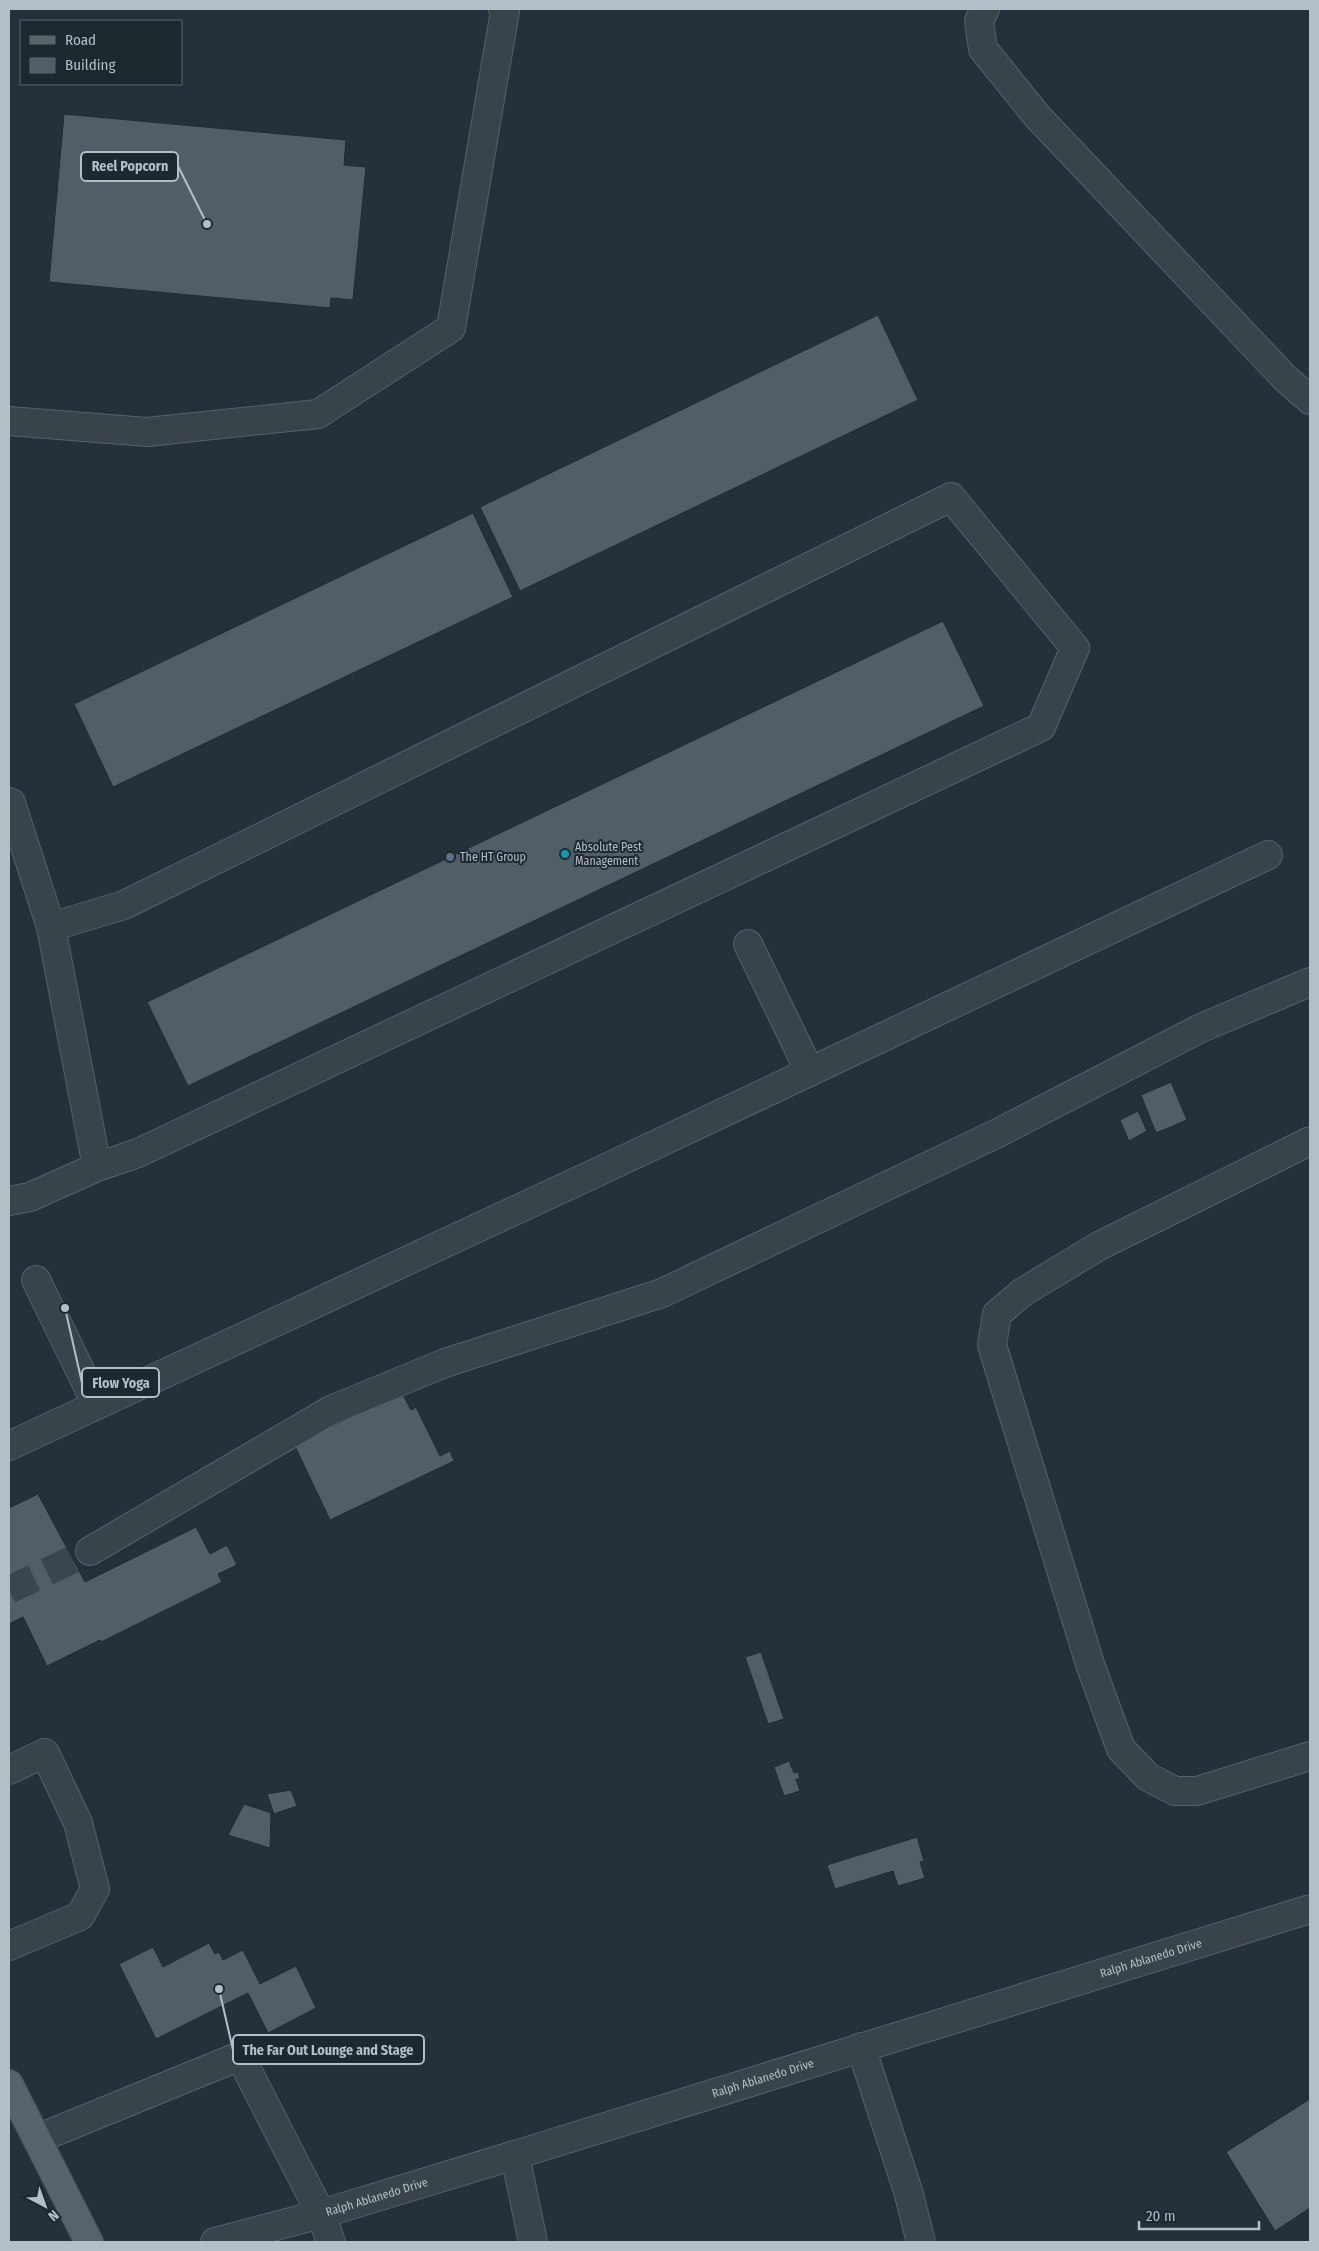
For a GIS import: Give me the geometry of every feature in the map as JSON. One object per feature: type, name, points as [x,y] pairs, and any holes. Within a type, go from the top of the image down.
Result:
[{"type":"main road","points":[[9,2084],[88,2242]]},
{"type":"street","points":[[9,421],[147,432],[318,414],[451,328],[504,9]]},
{"type":"street","points":[[985,9],[979,21],[983,49],[1037,116],[1285,378],[1310,400]]},
{"type":"street","points":[[9,1201],[30,1197],[96,1167],[138,1152],[1041,727],[1074,648],[951,498],[124,905],[51,927]]},
{"type":"street","points":[[9,802],[11,803],[51,927],[96,1167]]},
{"type":"street","points":[[9,1446],[810,1072],[1268,855]]},
{"type":"street","points":[[748,944],[810,1072]]},
{"type":"street","points":[[90,1551],[331,1410],[445,1363],[662,1293],[998,1133],[1201,1028],[1310,982]]},
{"type":"street","points":[[1310,1142],[1099,1246],[1023,1292],[997,1314],[992,1344],[1090,1664],[1121,1749],[1148,1777],[1176,1791],[1197,1791],[1310,1756]]},
{"type":"street","points":[[36,1280],[97,1405]]},
{"type":"street","points":[[9,1770],[45,1753],[78,1823],[95,1889],[80,1916],[9,1946]]},
{"type":"street","name":"Ralph Ablanedo Drive","points":[[215,2242],[321,2214],[1310,1909]]},
{"type":"street","points":[[860,2047],[908,2191],[922,2242]]},
{"type":"street","points":[[37,2139],[240,2056],[321,2214],[331,2242]]},
{"type":"street","points":[[515,2155],[533,2242]]},
{"type":"building","points":[[64,114],[346,140],[344,165],[366,167],[353,300],[331,298],[330,308],[49,282]]},
{"type":"building","points":[[878,315],[918,400],[520,591],[480,507]]},
{"type":"building","points":[[473,513],[513,597],[113,787],[74,704]]},
{"type":"building","name":"Absolute Pest Management","points":[[943,621],[984,706],[188,1086],[147,1002]]},
{"type":"building","points":[[1171,1082],[1187,1120],[1156,1133],[1141,1095]]},
{"type":"building","points":[[1138,1111],[1147,1131],[1129,1141],[1120,1120]]},
{"type":"building","points":[[402,1393],[411,1410],[416,1407],[440,1456],[450,1451],[454,1461],[330,1520],[294,1444]]},
{"type":"building","points":[[38,1494],[85,1582],[196,1527],[210,1554],[227,1545],[237,1565],[218,1574],[222,1582],[101,1642],[100,1640],[47,1666],[23,1617],[9,1624],[9,1508]]},
{"type":"building","points":[[761,1652],[784,1719],[768,1724],[745,1657]]},
{"type":"building","points":[[789,1761],[794,1773],[798,1772],[800,1779],[796,1779],[800,1791],[784,1796],[774,1767]]},
{"type":"building","points":[[291,1790],[297,1806],[274,1814],[267,1794]]},
{"type":"building","points":[[244,1804],[271,1813],[270,1848],[228,1835]]},
{"type":"building","points":[[917,1837],[924,1861],[920,1862],[925,1878],[898,1886],[893,1871],[835,1889],[827,1865]]},
{"type":"building","points":[[209,1943],[215,1954],[219,1952],[223,1960],[243,1950],[260,1984],[296,1966],[316,2008],[268,2033],[248,1993],[156,2039],[119,1964],[153,1947],[163,1967]]},
{"type":"building","points":[[1310,2099],[1310,2208],[1275,2231],[1226,2152]]},
{"type":"tunnel","points":[[9,1590],[90,1551]]},
{"type":"place","name":"Reel Popcorn","points":[[207,224]]},
{"type":"place","name":"Absolute Pest Management","points":[[565,854]]},
{"type":"place","name":"The HT Group","points":[[450,857]]},
{"type":"place","name":"Flow Yoga","points":[[65,1308]]},
{"type":"place","name":"The Far Out Lounge and Stage","points":[[219,1989]]}]
